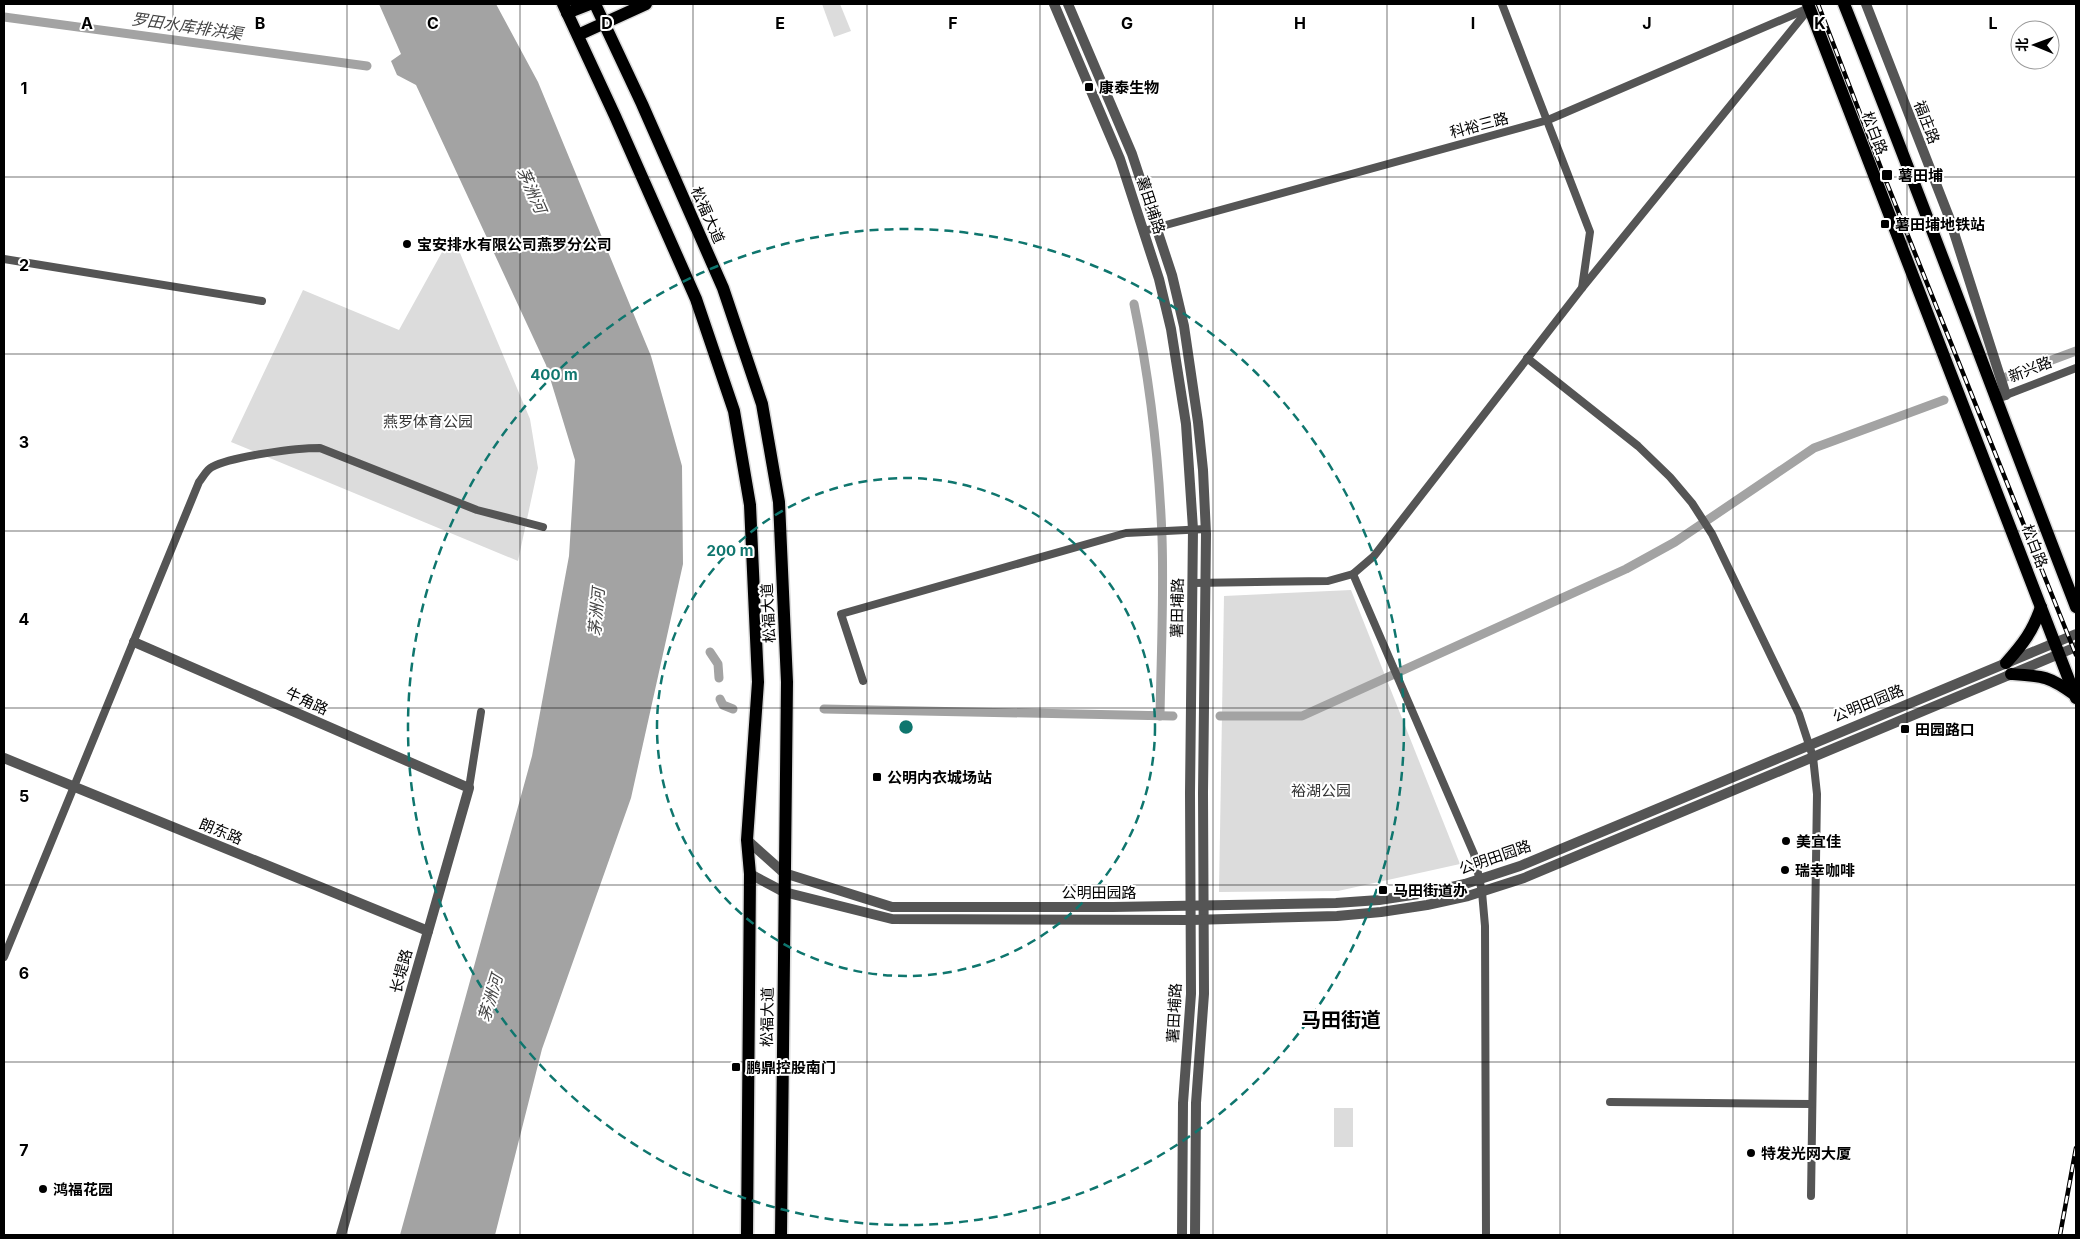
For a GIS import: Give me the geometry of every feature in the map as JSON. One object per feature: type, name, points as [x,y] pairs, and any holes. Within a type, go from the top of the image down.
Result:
[{"type":"main road","points":[[565,8],[590,4]]},
{"type":"main road","name":"松福大道","points":[[595,4],[723,288],[762,404],[779,502],[787,682],[781,1235]]},
{"type":"main road","points":[[578,36],[604,22],[646,4]]},
{"type":"main road","name":"松白路","points":[[1844,4],[1912,174],[1986,375],[1998,396],[2076,607]]},
{"type":"main road","name":"松白路","points":[[1809,6],[2075,696]]},
{"type":"main road","name":"松福大道","points":[[565,8],[696,298],[734,411],[750,506],[758,682],[747,840],[750,874],[747,1235]]},
{"type":"main road","points":[[2041,607],[2035,626],[2009,669],[2053,680],[2075,696]]},
{"type":"street","name":"薯田埔路","points":[[1054,4],[1120,159],[1159,279],[1180,378],[1190,471],[1193,529],[1191,994],[1183,1103],[1182,1235]]},
{"type":"street","name":"薯田埔路","points":[[1068,4],[1132,154],[1176,292],[1192,376],[1203,470],[1206,529],[1204,994],[1196,1103],[1195,1235]]},
{"type":"street","points":[[1502,4],[1590,232],[1582,288]]},
{"type":"street","name":"福庄路","points":[[1866,4],[1948,218],[1998,396]]},
{"type":"street","name":"科裕三路","points":[[1144,231],[1546,120],[1809,6]]},
{"type":"street","points":[[1193,583],[1328,581],[1353,574],[1374,556],[1582,288],[1809,6]]},
{"type":"street","points":[[4,259],[262,301]]},
{"type":"street","points":[[1527,358],[1638,446],[1670,477],[1692,503],[1712,534],[1799,714],[1813,757],[1817,794],[1811,1196]]},
{"type":"street","name":"新兴路","points":[[1998,396],[2076,368]]},
{"type":"street","points":[[4,956],[199,482],[210,467],[234,460],[302,448],[320,448],[477,510],[543,527]]},
{"type":"street","points":[[863,681],[841,614],[1126,533],[1206,529]]},
{"type":"street","points":[[1353,574],[1474,854],[1480,880],[1485,926],[1486,1235]]},
{"type":"street","name":"公明田园路","points":[[750,874],[784,892],[892,919],[1204,920],[1337,916],[1427,905],[1482,892],[1524,878],[1813,757],[2057,648],[2076,634]]},
{"type":"street","name":"牛角路","points":[[134,642],[469,788]]},
{"type":"street","name":"公明田园路","points":[[2057,648],[2076,647]]},
{"type":"street","name":"公明田园路","points":[[747,840],[784,872],[892,907],[1203,906],[1336,903],[1380,900],[1425,893],[1480,880],[1520,866],[1809,744],[2009,669]]},
{"type":"street","name":"长堤路","points":[[341,1235],[469,788],[481,712]]},
{"type":"street","name":"朗东路","points":[[4,758],[428,930]]},
{"type":"street","points":[[1610,1102],[1812,1104]]},
{"type":"green space","points":[[822,4],[840,4],[851,31],[834,37]]},
{"type":"green space","name":"燕罗体育公园","points":[[452,234],[530,419],[538,468],[518,561],[231,442],[303,290],[399,330]]},
{"type":"green space","name":"裕湖公园","points":[[1351,590],[1460,864],[1338,891],[1219,892],[1224,596]]},
{"type":"green space","points":[[1334,1108],[1353,1108],[1353,1147],[1334,1147]]},
{"type":"water","name":"茅洲河","points":[[379,4],[496,4],[538,82],[651,356],[682,466],[683,564],[631,798],[542,1049],[495,1235],[400,1235],[532,756],[569,556],[575,460],[546,365],[416,85],[397,75],[391,61],[401,54]]},
{"type":"waterway","name":"罗田水库排洪渠","points":[[4,17],[367,66]]},
{"type":"waterway","points":[[1134,304],[1149,391],[1161,508],[1163,581],[1160,716]]},
{"type":"waterway","points":[[2006,377],[2076,351]]},
{"type":"waterway","points":[[1220,716],[1302,716],[1626,569],[1675,542],[1814,448],[1944,400]]},
{"type":"waterway","points":[[710,652],[718,664],[719,678]]},
{"type":"waterway","points":[[720,699],[723,705],[733,709]]},
{"type":"waterway","points":[[824,709],[1173,716]]},
{"type":"railway","points":[[1818,4],[1884,176],[2076,655]]},
{"type":"railway","points":[[2060,1235],[2076,1148]]},
{"type":"place","name":"康泰生物","points":[[1089,87]]},
{"type":"place","name":"薯田埔","points":[[1887,175]]},
{"type":"place","name":"薯田埔地铁站","points":[[1885,224]]},
{"type":"place","name":"宝安排水有限公司燕罗分公司","points":[[407,244]]},
{"type":"place","name":"田园路口","points":[[1905,729]]},
{"type":"place","name":"公明内衣城场站","points":[[877,777]]},
{"type":"place","name":"美宜佳","points":[[1786,841]]},
{"type":"place","name":"瑞幸咖啡","points":[[1785,870]]},
{"type":"place","name":"马田街道办","points":[[1383,890]]},
{"type":"place","name":"鹏鼎控股南门","points":[[736,1067]]},
{"type":"place","name":"特发光网大厦","points":[[1751,1153]]},
{"type":"place","name":"鸿福花园","points":[[43,1189]]},
{"type":"district","name":"马田街道","points":[[1341,1020]]}]
